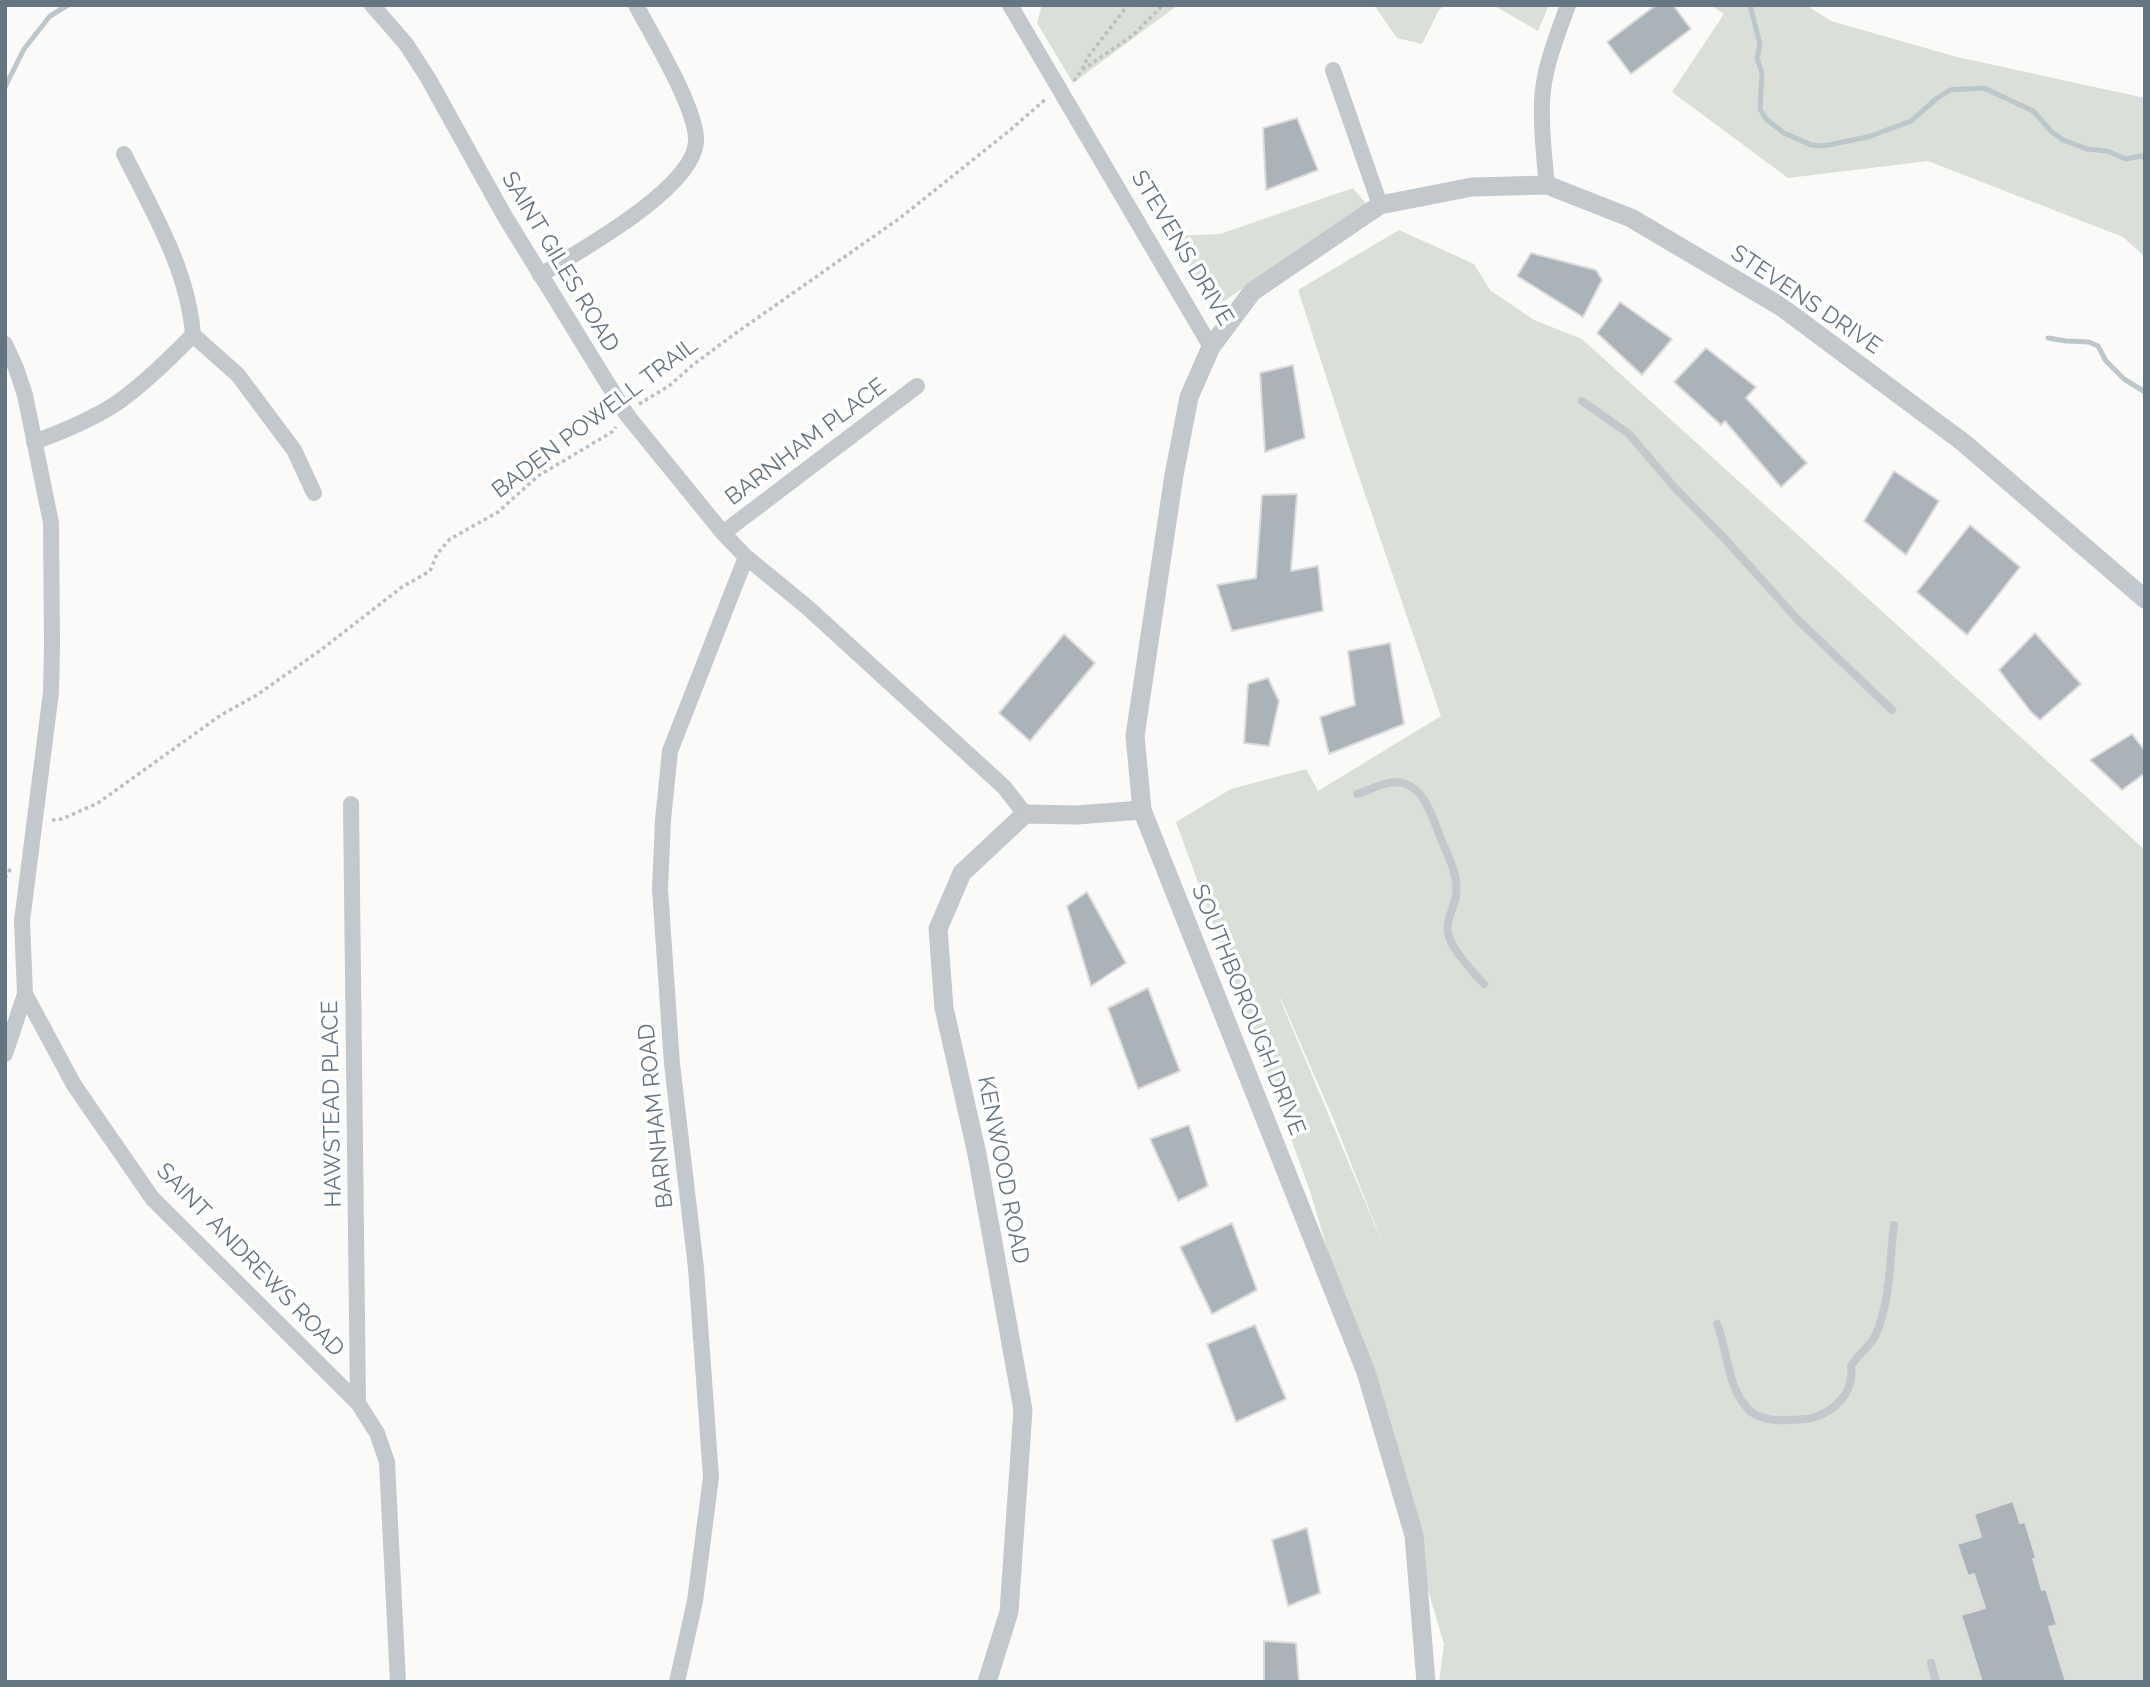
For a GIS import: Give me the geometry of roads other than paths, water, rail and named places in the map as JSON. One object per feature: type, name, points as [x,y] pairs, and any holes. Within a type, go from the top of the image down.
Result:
[{"type":"street","name":"SAINT GILES ROAD","points":[[372,5],[406,44],[428,78],[540,275],[626,415],[723,533]]},
{"type":"street","points":[[540,275],[620,226],[653,201],[682,172],[694,155],[694,125],[680,89],[636,5]]},
{"type":"street","name":"STEVENS DRIVE","points":[[1010,5],[1210,346],[1252,292],[1380,205],[1472,187],[1547,185],[1631,218],[1780,306],[1964,443],[2145,598]]},
{"type":"street","points":[[1021,22],[1025,5]]},
{"type":"street","points":[[1547,185],[1542,146],[1542,99],[1551,55],[1568,5]]},
{"type":"street","points":[[1333,70],[1380,205]]},
{"type":"street","points":[[124,154],[173,253],[191,312],[193,335],[238,375],[294,450],[314,493]]},
{"type":"street","points":[[34,442],[116,403],[161,367],[193,335]]},
{"type":"street","name":"SAINT ANDREWS ROAD","points":[[5,344],[25,395],[51,523],[51,692],[22,922],[25,994],[75,1085],[152,1198],[358,1403],[377,1433],[387,1462],[398,1682]]},
{"type":"street","name":"SOUTHBOROUGH DRIVE","points":[[1210,346],[1186,410],[1135,736],[1142,810],[1366,1372],[1414,1535],[1426,1682]]},
{"type":"street","name":"BARNHAM PLACE","points":[[723,533],[917,386]]},
{"type":"street","points":[[723,533],[746,557],[807,607],[1004,787],[1025,814],[1077,815],[1142,810]]},
{"type":"street","name":"BARNHAM ROAD","points":[[677,1682],[695,1601],[712,1477],[696,1268],[672,1064],[660,888],[663,820],[670,751],[746,557]]},
{"type":"street","name":"HAWSTEAD PLACE","points":[[351,804],[358,1403]]},
{"type":"street","name":"KENWOOD ROAD","points":[[988,1682],[1009,1612],[1023,1410],[977,1154],[944,1008],[938,929],[962,873],[1025,814]]},
{"type":"street","points":[[5,1054],[25,994]]},
{"type":"lane","points":[[1582,401],[1629,434],[1675,488],[1726,539],[1798,620],[1892,710]]},
{"type":"lane","points":[[1357,794],[1400,782],[1413,788],[1423,799],[1436,823],[1455,875],[1457,895],[1448,919],[1448,936],[1484,984]]},
{"type":"lane","points":[[1717,1324],[1724,1342],[1728,1370],[1737,1392],[1752,1412],[1772,1420],[1783,1420],[1813,1418],[1831,1410],[1843,1397],[1851,1378],[1851,1366],[1871,1342],[1881,1320],[1888,1287],[1894,1225]]},
{"type":"lane","points":[[1931,1663],[1936,1682]]},
{"type":"waterway","points":[[5,87],[24,49],[50,16],[68,5]]},
{"type":"waterway","points":[[1750,5],[1760,44],[1757,58],[1762,73],[1760,109],[1766,119],[1784,133],[1811,145],[1823,146],[1868,137],[1911,121],[1950,90],[1984,88],[2033,111],[2063,140],[2087,149],[2107,151],[2126,159],[2141,156],[2145,158]]},
{"type":"waterway","points":[[2048,338],[2089,342],[2098,346],[2106,361],[2124,379],[2145,392]]}]
